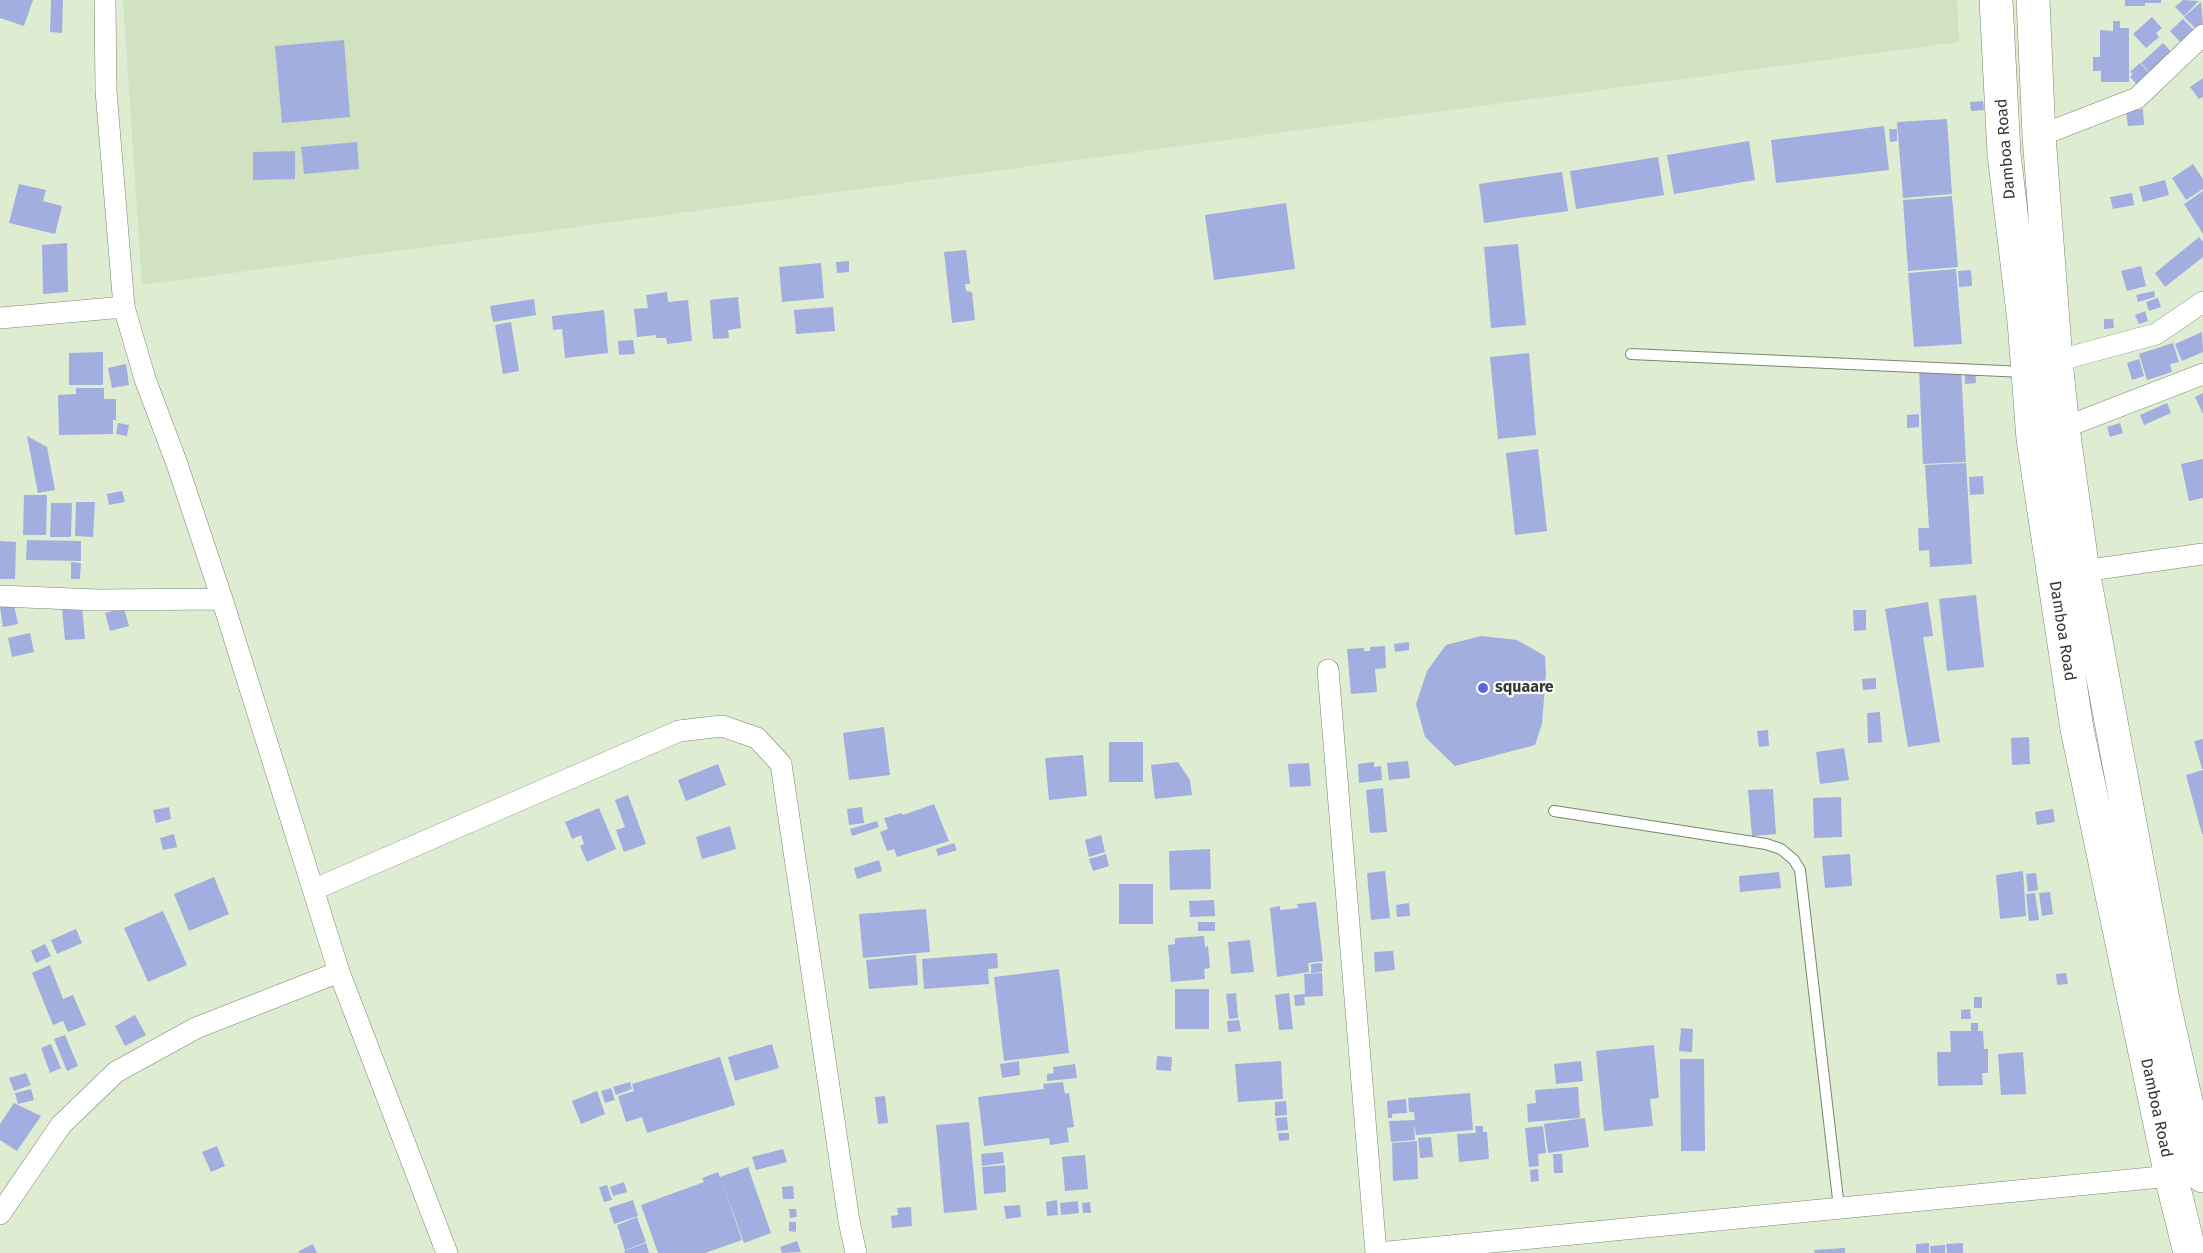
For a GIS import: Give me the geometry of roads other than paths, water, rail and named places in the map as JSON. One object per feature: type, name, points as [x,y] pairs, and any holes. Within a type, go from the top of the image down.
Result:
[{"type":"main road","name":"Damboa Road","points":[[1996,0],[2004,154],[2024,321],[2063,428],[2083,571],[2112,737],[2163,1000],[2203,1176]]},
{"type":"main road","name":"Damboa Road","points":[[2032,0],[2039,136],[2041,367],[2033,439],[2077,729],[2170,1176],[2190,1253]]},
{"type":"street","points":[[105,0],[106,91],[124,307],[146,379],[222,599],[315,889],[339,972],[447,1253]]},
{"type":"street","points":[[2039,136],[2137,98],[2203,35]]},
{"type":"street","points":[[2041,367],[2156,334],[2203,302]]},
{"type":"street","points":[[0,318],[124,307]]},
{"type":"street","points":[[2063,428],[2203,374]]},
{"type":"street","points":[[2083,571],[2203,554]]},
{"type":"street","points":[[0,596],[97,600],[222,599]]},
{"type":"street","points":[[1328,670],[1377,1253],[2170,1176]]},
{"type":"street","points":[[315,889],[679,731],[722,726],[757,738],[782,764],[847,1209],[856,1253]]},
{"type":"street","points":[[0,1215],[61,1125],[116,1072],[196,1028],[339,972]]},
{"type":"lane","points":[[1631,354],[2041,367]]},
{"type":"lane","points":[[1554,811],[1766,844],[1781,849],[1794,860],[1800,870],[1839,1208]]},
{"type":"place","name":"squaare","points":[[1483,688]]}]
